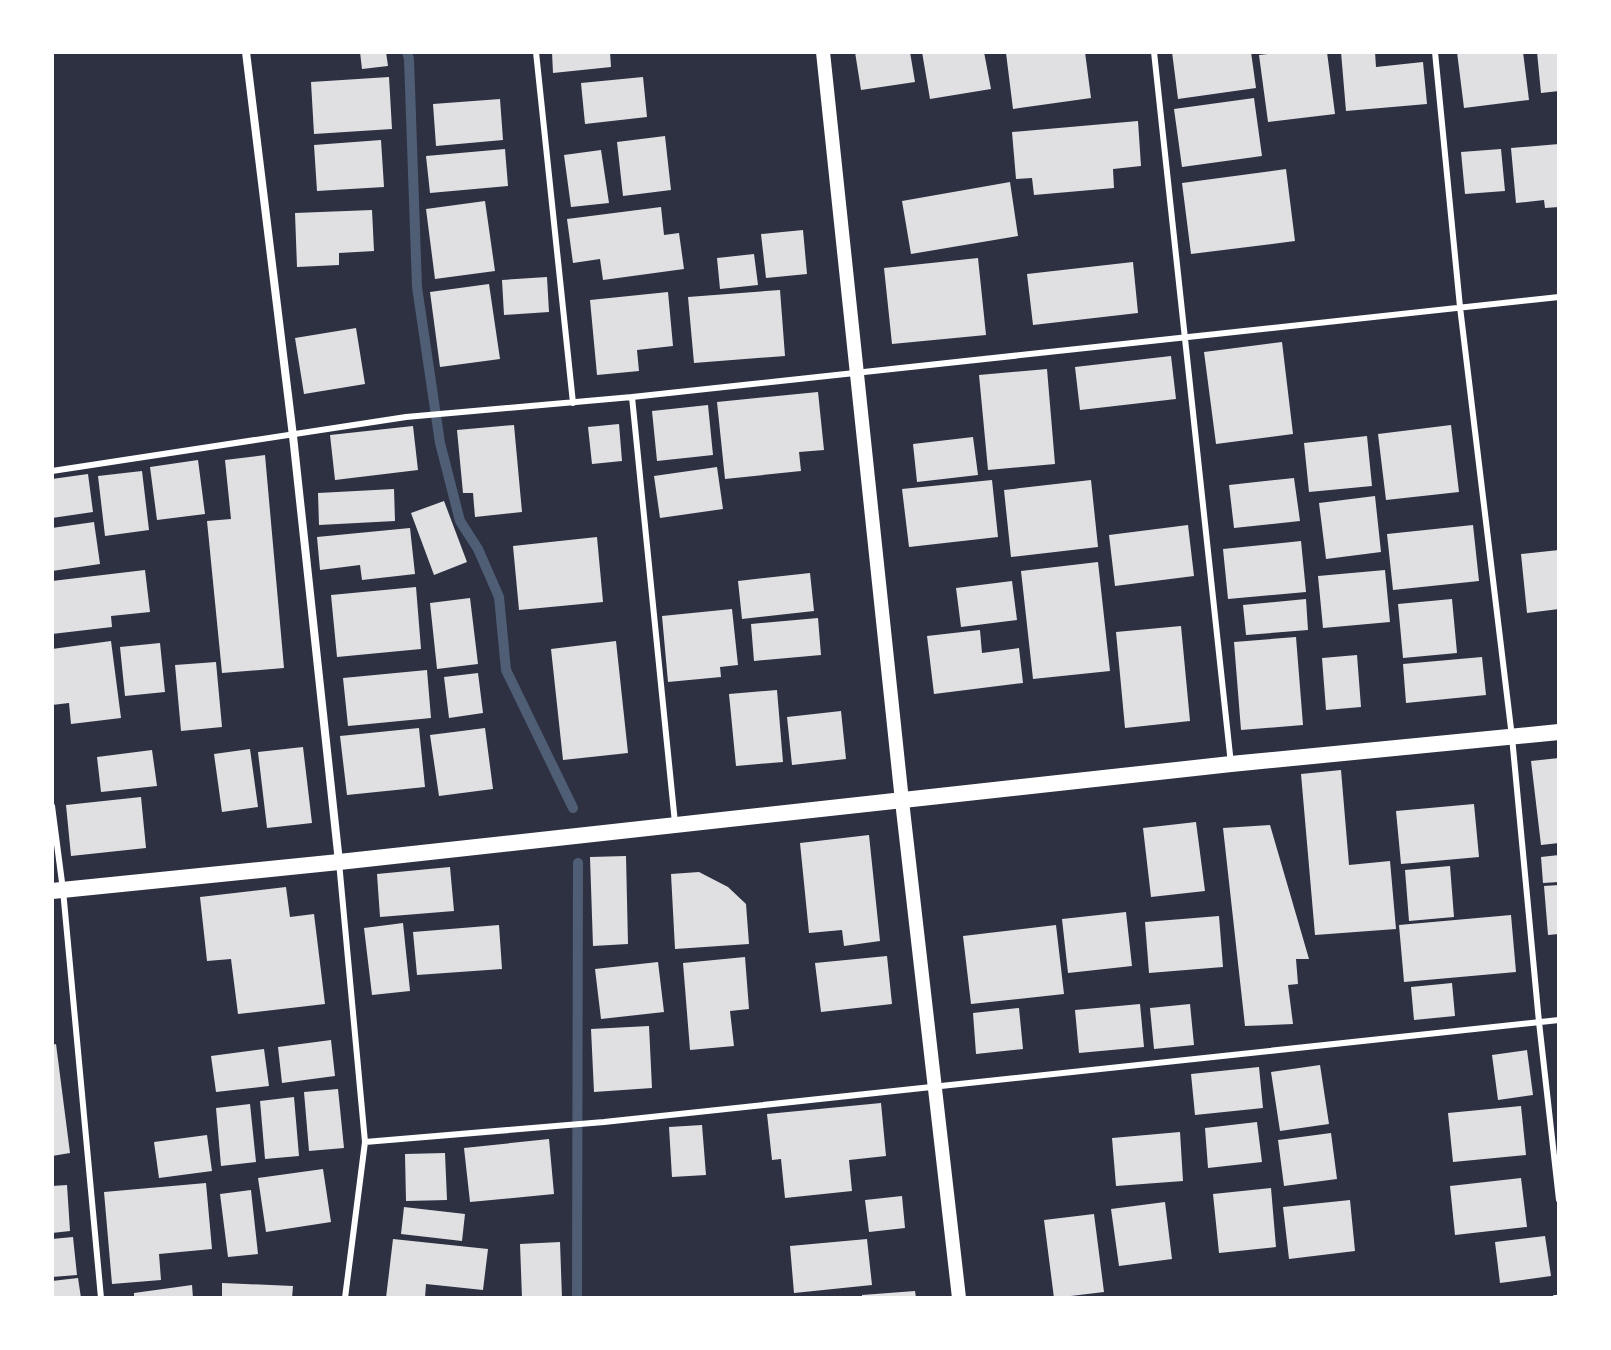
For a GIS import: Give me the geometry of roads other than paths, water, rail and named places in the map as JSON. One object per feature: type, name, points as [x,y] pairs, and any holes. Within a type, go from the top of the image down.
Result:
[{"type":"main road","points":[[57,890],[1231,764],[1559,732]]},
{"type":"street","points":[[246,52],[293,436],[339,862]]},
{"type":"street","points":[[823,52],[902,801],[959,1298]]},
{"type":"lane","points":[[536,52],[573,403]]},
{"type":"lane","points":[[1154,52],[1231,764]]},
{"type":"lane","points":[[1435,52],[1460,307],[1512,737],[1559,1200]]},
{"type":"lane","points":[[52,471],[406,417],[632,397],[1559,297]]},
{"type":"lane","points":[[632,397],[675,824]]},
{"type":"lane","points":[[52,806],[57,890],[101,1298]]},
{"type":"lane","points":[[339,862],[365,1142],[345,1298]]},
{"type":"lane","points":[[365,1142],[604,1122],[1559,1020]]},
{"type":"waterway","points":[[407,52],[417,287],[440,443],[460,521],[478,549],[499,597],[506,670],[573,808]]},
{"type":"waterway","points":[[577,1298],[578,863]]}]
